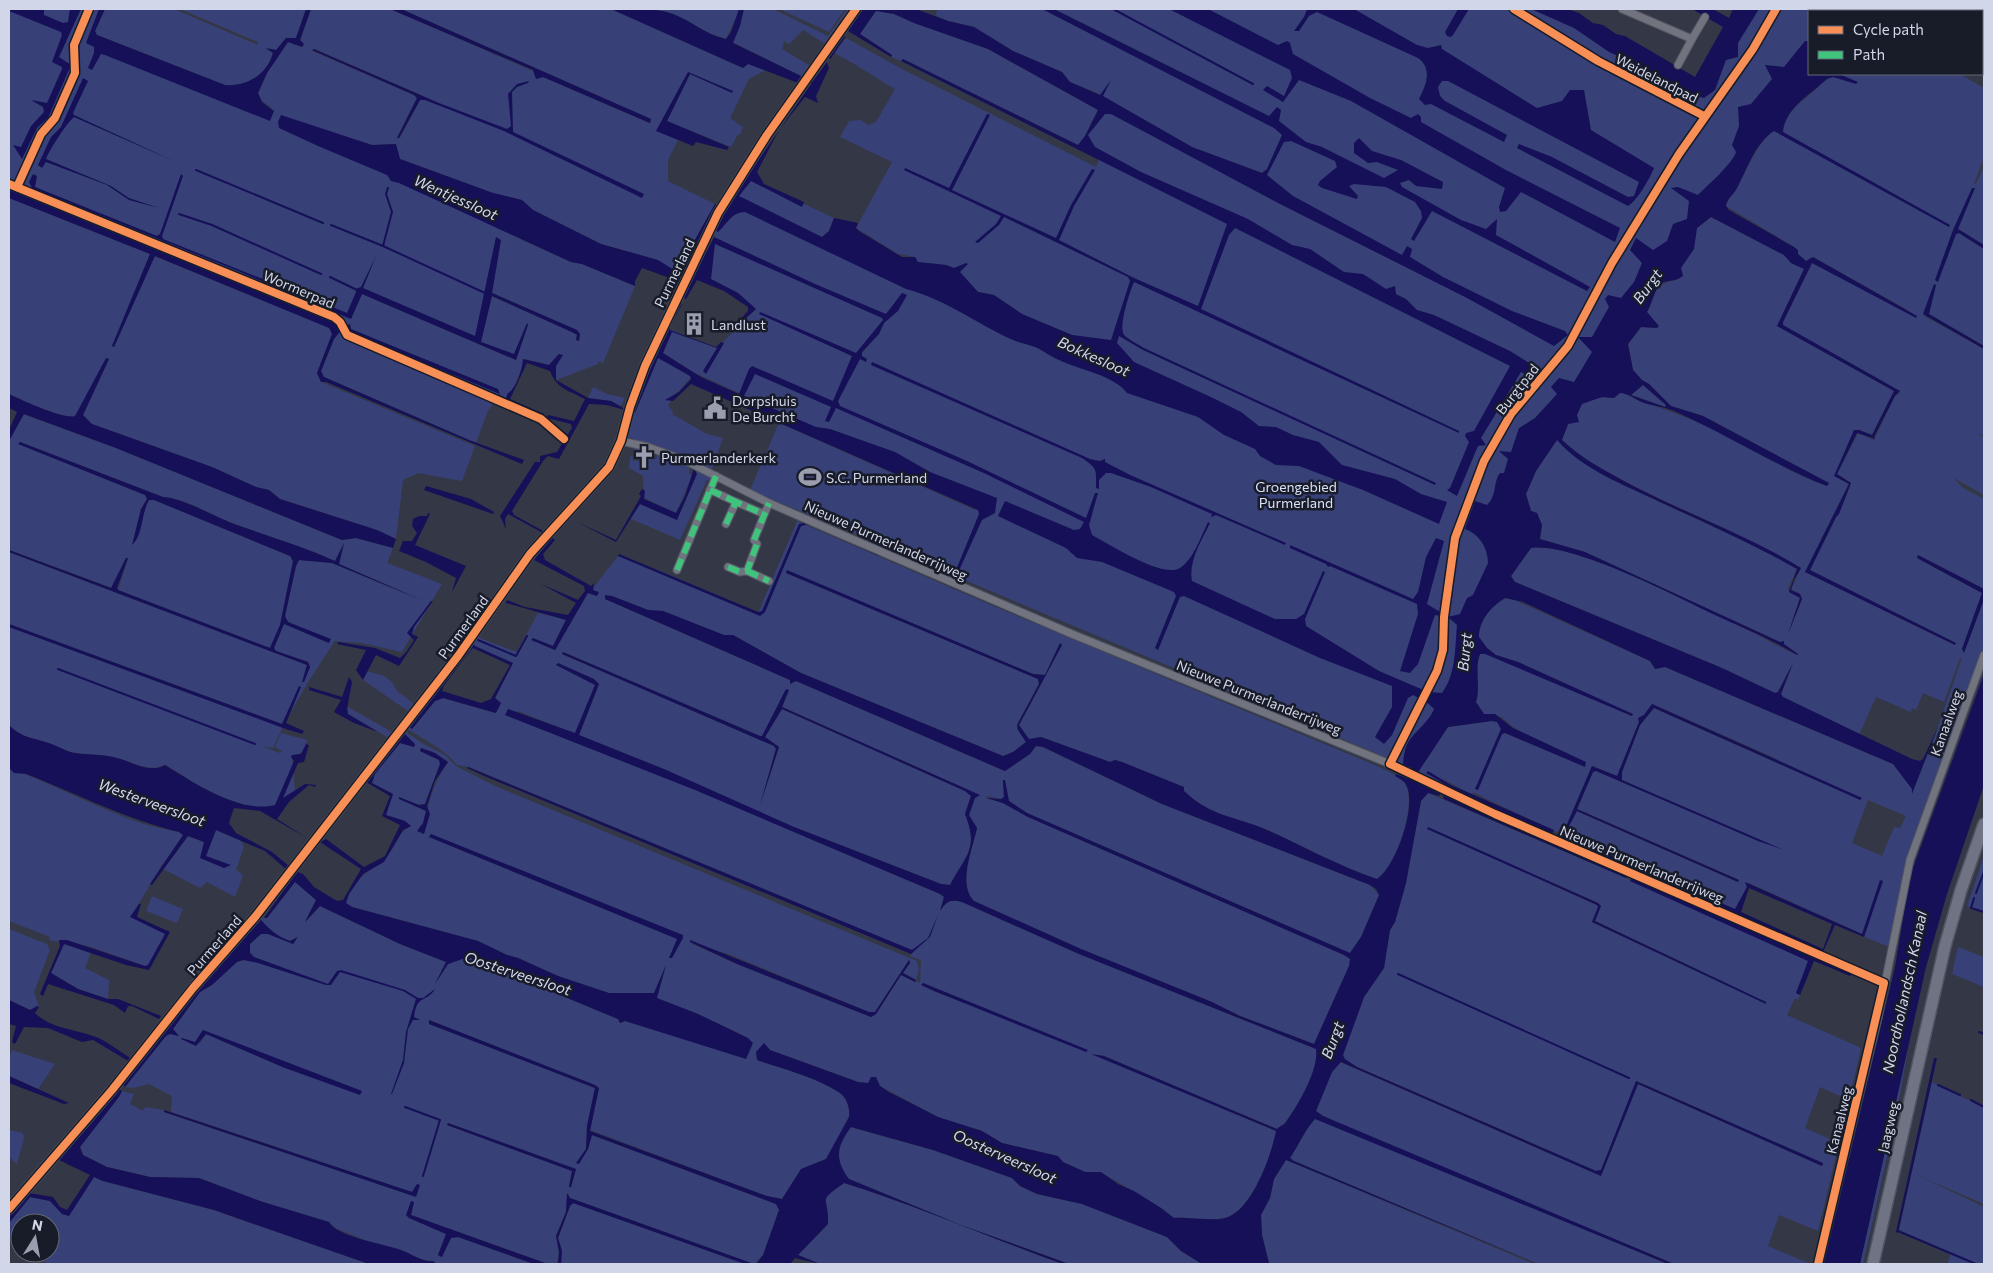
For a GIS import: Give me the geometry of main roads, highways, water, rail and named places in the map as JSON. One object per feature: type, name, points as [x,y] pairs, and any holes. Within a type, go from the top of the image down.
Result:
[{"type":"main road","name":"Jaagweg","points":[[1873,1264],[1945,946],[1961,890],[1984,824]]},
{"type":"water","points":[[9,9],[44,9],[44,15],[63,23],[68,22],[70,9],[81,9],[59,57],[71,65],[48,118],[37,128],[22,159],[13,145],[21,147],[31,126],[44,112],[43,107],[31,100],[47,103],[62,69],[62,67],[52,62],[62,35],[61,32],[9,11]]},
{"type":"water","points":[[99,9],[105,9],[95,31],[97,35],[225,85],[233,85],[248,82],[261,73],[266,68],[273,53],[266,48],[276,50],[286,38],[296,38],[306,9],[311,9],[300,40],[304,44],[302,47],[288,42],[267,73],[258,93],[262,102],[274,111],[270,121],[105,55],[101,54],[92,70],[88,68],[94,53],[94,47],[86,43]]},
{"type":"water","points":[[390,9],[401,9],[651,119],[650,123],[543,77],[536,79],[533,70]]},
{"type":"water","points":[[611,9],[643,9],[666,12],[726,39],[731,32],[739,9],[744,9],[733,43],[805,78],[798,83],[748,64],[743,68]]},
{"type":"water","name":"Bokkesloot","points":[[863,9],[916,9],[948,21],[974,27],[1013,51],[1062,72],[1070,82],[1100,95],[1111,80],[1103,96],[1192,147],[1262,173],[1267,169],[1282,135],[1274,128],[1042,9],[1054,9],[1269,116],[1277,107],[1281,110],[1279,121],[1306,142],[1322,147],[1384,178],[1398,170],[1377,162],[1368,163],[1354,153],[1354,143],[1359,138],[1372,151],[1401,160],[1443,182],[1442,189],[1416,186],[1409,180],[1400,183],[1402,187],[1461,220],[1486,229],[1497,219],[1496,235],[1590,287],[1587,291],[1432,211],[1414,241],[1411,239],[1422,218],[1421,211],[1415,202],[1386,187],[1354,184],[1349,186],[1358,196],[1357,199],[1322,188],[1318,185],[1320,181],[1337,167],[1335,161],[1291,141],[1284,142],[1267,175],[1293,196],[1402,255],[1407,246],[1412,249],[1410,257],[1443,277],[1512,311],[1565,331],[1568,335],[1554,346],[1467,298],[1280,204],[1111,114],[1105,114],[1088,135],[1095,147],[1141,172],[1248,219],[1292,245],[1310,249],[1344,272],[1363,274],[1386,289],[1395,286],[1396,294],[1406,299],[1417,310],[1434,315],[1510,351],[1537,368],[1532,377],[1521,372],[1481,438],[1486,445],[1478,446],[1457,496],[1447,490],[1450,488],[1469,442],[1465,436],[1466,433],[1474,431],[1510,366],[1235,228],[1229,235],[1201,309],[1459,431],[1459,433],[1134,282],[1122,325],[1124,335],[1128,339],[1436,483],[1435,485],[1143,350],[1119,336],[1117,343],[1134,362],[1241,412],[1259,426],[1276,427],[1293,435],[1319,442],[1342,465],[1395,479],[1421,494],[1447,502],[1439,524],[1363,490],[1299,466],[1276,465],[1260,456],[1255,449],[1224,435],[1198,417],[1127,393],[1105,377],[1067,364],[1035,347],[1013,340],[948,305],[906,289],[745,212],[733,216],[718,232],[715,230],[735,194],[778,131],[757,172],[764,184],[804,202],[802,207],[751,181],[739,196],[822,237],[829,231],[834,218],[858,223],[856,228],[859,231],[902,257],[915,257],[918,262],[946,265],[954,268],[966,263],[968,264],[960,272],[978,292],[994,295],[1022,314],[1072,335],[1111,340],[1130,281],[1128,277],[1004,217],[999,225],[978,243],[975,242],[996,224],[1001,216],[904,170],[905,168],[949,188],[987,114],[990,115],[952,190],[1056,238],[1071,205],[1092,169],[1095,170],[1074,206],[1059,240],[1134,278],[1198,306],[1227,224],[901,61],[903,59],[1078,145],[1085,136],[1098,110],[988,49],[894,14],[876,11],[860,34],[892,55],[891,57],[848,31]]},
{"type":"water","points":[[1169,9],[1208,9],[1278,45],[1287,41],[1290,43],[1293,54],[1370,98],[1411,118],[1418,114],[1421,117],[1421,122],[1506,170],[1620,228],[1615,242],[1521,192],[1506,211],[1500,212],[1499,207],[1505,188],[1351,101],[1299,80],[1283,102],[1263,90],[1267,86],[1284,96],[1292,78],[1290,70]]},
{"type":"water","points":[[1307,9],[1354,9],[1417,45],[1428,48],[1441,45],[1442,49],[1537,108],[1562,101],[1570,90],[1584,90],[1591,130],[1654,168],[1639,194],[1628,206],[1517,148],[1519,144],[1552,157],[1628,197],[1634,196],[1639,182],[1448,81],[1442,81],[1438,87],[1440,96],[1445,101],[1507,135],[1504,142],[1431,104],[1425,105],[1419,99],[1427,77],[1423,62],[1317,12],[1309,16],[1299,31],[1294,31]]},
{"type":"water","points":[[1458,9],[1469,9],[1453,35],[1451,37],[1447,36],[1445,32]]},
{"type":"water","points":[[1531,9],[1567,9],[1579,13],[1593,23],[1603,25],[1616,34],[1625,36],[1695,77],[1723,27],[1692,9],[1713,9],[1729,18],[1733,9],[1759,9],[1738,43],[1738,57],[1726,60],[1715,90],[1704,98],[1679,92],[1633,69],[1630,61],[1609,52],[1574,28]]},
{"type":"water","points":[[1805,41],[1808,41],[1808,75],[1841,75],[1858,82],[1856,84],[1833,77],[1827,79],[1800,102],[1788,116],[1783,132],[1950,225],[1949,227],[1774,131],[1767,136],[1756,150],[1726,206],[1729,210],[1794,247],[1798,250],[1798,254],[1806,261],[1813,257],[1917,316],[1916,318],[1812,263],[1783,322],[1783,325],[1900,391],[1895,396],[1874,437],[1875,439],[1857,433],[1837,474],[1851,483],[1839,514],[1810,570],[1956,643],[1955,645],[1805,572],[1849,484],[1834,476],[1854,430],[1872,435],[1894,391],[1777,326],[1804,269],[1791,263],[1784,255],[1711,217],[1697,228],[1694,249],[1681,268],[1683,276],[1676,280],[1664,282],[1656,291],[1647,312],[1659,326],[1657,328],[1641,327],[1628,344],[1633,370],[1671,406],[1703,416],[1829,483],[1827,486],[1788,469],[1674,411],[1644,403],[1623,393],[1614,398],[1602,397],[1582,404],[1577,415],[1579,422],[1568,424],[1562,440],[1598,467],[1644,492],[1735,533],[1801,568],[1791,590],[1800,594],[1802,599],[1788,634],[1800,598],[1789,592],[1797,569],[1729,534],[1605,476],[1567,451],[1557,440],[1536,471],[1526,494],[1531,511],[1537,513],[1542,525],[1540,539],[1585,552],[1780,642],[1784,641],[1784,644],[1798,654],[1650,584],[1571,553],[1549,548],[1531,548],[1511,576],[1515,582],[1722,668],[1775,693],[1778,692],[1793,663],[1781,694],[1783,697],[1912,759],[1920,761],[1923,759],[1938,727],[1912,794],[1912,789],[1893,764],[1665,667],[1655,669],[1650,661],[1523,602],[1505,598],[1487,614],[1481,625],[1479,637],[1487,648],[1496,655],[1518,662],[1633,714],[1632,716],[1485,654],[1480,654],[1476,702],[1484,714],[1495,714],[1513,728],[1586,762],[1585,767],[1505,733],[1502,734],[1478,790],[1475,789],[1501,729],[1497,722],[1492,721],[1448,727],[1413,780],[1440,794],[1439,796],[1428,793],[1421,801],[1406,883],[1395,922],[1390,930],[1384,968],[1364,997],[1343,1055],[1345,1059],[1357,1067],[1596,1171],[1601,1170],[1636,1081],[1823,1163],[1822,1166],[1638,1084],[1601,1176],[1341,1062],[1332,1072],[1316,1111],[1323,1116],[1674,1264],[1668,1264],[1315,1119],[1290,1158],[1294,1161],[1538,1264],[1286,1160],[1274,1179],[1270,1198],[1261,1215],[1262,1235],[1269,1263],[1272,1264],[1202,1264],[1181,1251],[1167,1237],[1082,1204],[1037,1194],[1020,1186],[1012,1178],[933,1150],[851,1127],[843,1140],[839,1153],[841,1165],[849,1179],[961,1225],[1069,1264],[1063,1264],[844,1183],[827,1197],[828,1224],[798,1255],[820,1264],[795,1258],[790,1264],[756,1264],[763,1255],[779,1210],[776,1204],[592,1135],[588,1149],[579,1164],[576,1163],[586,1149],[587,1126],[595,1088],[429,1024],[429,1020],[595,1085],[599,1088],[590,1131],[767,1196],[782,1199],[801,1169],[826,1159],[849,1114],[848,1104],[844,1098],[831,1087],[800,1074],[757,1060],[756,1052],[764,1043],[770,1050],[858,1082],[868,1083],[871,1077],[876,1077],[880,1086],[889,1092],[938,1117],[982,1131],[1002,1143],[1058,1156],[1063,1162],[1085,1172],[1101,1172],[1118,1184],[1134,1191],[1161,1208],[1174,1218],[1217,1219],[1228,1217],[1237,1211],[1245,1203],[1260,1180],[1276,1131],[1091,1054],[1104,1056],[1277,1129],[1286,1122],[1307,1087],[1314,1067],[1316,1049],[1079,954],[962,902],[949,902],[940,911],[944,897],[940,894],[695,790],[505,715],[508,709],[575,733],[595,685],[556,665],[558,663],[594,679],[599,684],[579,735],[664,769],[794,827],[941,884],[950,885],[971,844],[969,826],[965,814],[971,796],[965,791],[782,709],[765,737],[779,747],[760,805],[776,749],[774,746],[562,654],[563,652],[760,736],[762,736],[786,689],[789,690],[782,707],[980,795],[975,798],[969,815],[977,828],[966,876],[969,894],[974,901],[1081,949],[1212,1002],[1240,1016],[1314,1044],[1349,966],[1350,959],[1028,817],[1003,803],[986,798],[1001,799],[1004,797],[1003,780],[1005,780],[1009,801],[1027,813],[1350,953],[1361,937],[1379,895],[1376,889],[1370,885],[1162,804],[1043,747],[1036,746],[1030,754],[1005,771],[796,681],[790,684],[790,680],[605,599],[605,595],[648,610],[663,611],[724,635],[733,635],[801,673],[1003,756],[1013,752],[1026,742],[1017,725],[1039,684],[1038,679],[786,573],[787,570],[1033,674],[1045,675],[1060,643],[1062,645],[1019,725],[1029,739],[1041,737],[1110,762],[1115,760],[1122,762],[1184,787],[1184,791],[1194,800],[1214,811],[1267,830],[1335,862],[1377,879],[1391,862],[1398,848],[1407,819],[1409,792],[1404,782],[1395,776],[1396,774],[1408,779],[1412,768],[1403,765],[1406,747],[1434,709],[1413,695],[1408,698],[1392,735],[1384,744],[1375,737],[1392,707],[1392,686],[1320,658],[1184,596],[1180,597],[1158,650],[1155,648],[1176,596],[1174,592],[1102,562],[1077,558],[1066,548],[998,516],[1005,501],[1074,530],[1080,529],[1084,522],[986,474],[836,408],[829,422],[825,421],[831,407],[755,374],[744,396],[816,427],[830,429],[895,452],[930,472],[997,498],[995,513],[982,520],[956,577],[970,586],[871,543],[871,541],[954,575],[979,514],[978,510],[691,384],[673,401],[665,400],[679,392],[691,379],[690,376],[658,358],[635,413],[607,405],[589,404],[559,459],[548,456],[543,461],[512,511],[514,515],[545,532],[555,540],[543,554],[545,560],[591,586],[594,583],[593,590],[599,592],[597,596],[588,593],[555,650],[531,640],[533,638],[553,646],[566,620],[506,603],[507,600],[525,607],[568,615],[576,603],[541,584],[578,600],[585,591],[584,586],[534,560],[550,540],[543,533],[508,514],[505,519],[506,529],[500,516],[535,462],[540,462],[540,456],[557,452],[572,428],[571,424],[547,418],[548,415],[574,421],[585,399],[568,391],[556,382],[550,371],[527,363],[510,399],[544,414],[543,416],[506,400],[507,394],[514,388],[523,359],[549,365],[559,354],[563,355],[556,366],[556,380],[588,398],[611,401],[625,409],[633,410],[670,323],[670,330],[716,347],[721,342],[724,343],[706,374],[703,371],[717,348],[672,332],[663,353],[701,377],[739,394],[752,366],[833,401],[852,356],[759,314],[760,312],[856,353],[883,320],[882,318],[715,244],[711,279],[738,293],[756,309],[739,324],[737,323],[748,311],[748,307],[724,291],[697,280],[686,299],[683,298],[714,237],[815,284],[886,314],[902,293],[907,295],[898,311],[884,323],[879,334],[862,352],[862,356],[867,359],[866,362],[860,359],[838,401],[840,406],[967,461],[1086,518],[1095,493],[1098,493],[1089,525],[1092,535],[1136,559],[1161,569],[1172,570],[1180,568],[1185,564],[1193,553],[1208,522],[1210,523],[1194,558],[1191,573],[1192,581],[1275,619],[1296,619],[1304,614],[1323,571],[1325,572],[1305,619],[1306,626],[1379,671],[1428,692],[1442,693],[1450,678],[1456,643],[1457,625],[1448,617],[1460,614],[1467,598],[1473,595],[1488,563],[1488,557],[1482,542],[1465,529],[1475,501],[1487,505],[1492,497],[1500,473],[1504,473],[1508,459],[1499,451],[1511,452],[1519,428],[1535,418],[1557,394],[1551,387],[1559,378],[1574,382],[1592,352],[1578,337],[1592,337],[1609,307],[1605,299],[1608,295],[1621,298],[1634,282],[1642,263],[1630,250],[1636,238],[1653,250],[1667,241],[1673,224],[1687,219],[1689,201],[1671,188],[1678,187],[1698,195],[1720,174],[1734,157],[1736,152],[1732,145],[1739,126],[1738,107],[1751,104],[1772,79],[1765,65],[1784,67]],"holes":[[[1643,385],[1666,405],[1665,407],[1631,395]]]},
{"type":"water","points":[[314,49],[439,103],[507,129],[511,126],[508,94],[517,84],[529,81],[512,92],[513,132],[644,194],[642,198],[504,131],[425,100],[420,100],[399,138],[397,138],[417,98],[312,50]]},
{"type":"water","points":[[827,62],[829,68],[816,96],[818,103],[805,97],[781,128],[811,84],[808,83],[813,81]]},
{"type":"water","points":[[688,72],[733,91],[732,93],[690,74],[667,121],[729,147],[727,150],[696,142],[693,146],[656,131]]},
{"type":"water","points":[[83,78],[88,81],[73,113],[74,115],[176,162],[74,117],[58,137],[46,159],[111,186],[129,198],[159,208],[129,200],[107,185],[46,162],[42,168],[38,165],[51,137],[61,127]]},
{"type":"water","name":"Wentjessloot","points":[[281,115],[372,145],[396,144],[400,159],[493,193],[522,200],[533,210],[601,244],[658,260],[677,272],[715,204],[717,205],[678,281],[642,268],[635,281],[635,286],[582,264],[571,262],[391,181],[387,175],[279,128],[278,122]]},
{"type":"water","points":[[33,174],[37,176],[35,187],[157,236],[160,234],[181,174],[183,176],[162,236],[163,239],[347,313],[356,292],[355,289],[361,287],[376,256],[363,288],[475,336],[496,237],[501,240],[492,293],[577,330],[580,334],[579,341],[576,340],[577,335],[574,333],[492,296],[481,342],[514,354],[527,323],[528,325],[516,360],[362,294],[351,319],[32,188],[29,182]]},
{"type":"water","points":[[1972,188],[1975,188],[1958,229],[1984,245],[1984,249],[1959,233],[1956,234],[1938,282],[1935,280],[1953,230]]},
{"type":"water","points":[[9,190],[344,327],[350,324],[351,329],[498,389],[500,394],[342,329],[334,339],[321,371],[324,377],[469,440],[524,460],[522,464],[326,382],[321,382],[317,373],[332,334],[329,328],[155,256],[114,347],[112,346],[150,254],[9,198]]},
{"type":"water","points":[[1934,284],[1936,285],[1929,314],[1984,346],[1984,349],[1923,314]]},
{"type":"water","points":[[106,358],[109,359],[83,415],[92,424],[212,467],[256,487],[269,490],[280,499],[377,530],[396,539],[393,548],[356,538],[342,540],[116,448],[24,414],[9,441],[9,430],[17,412],[9,408],[9,394],[62,415],[75,416]]},
{"type":"water","points":[[872,362],[1090,459],[1100,461],[1105,459],[1105,462],[1130,475],[1286,543],[1285,545],[1216,515],[1211,517],[1212,514],[1151,487],[1111,473],[1106,473],[1099,480],[1099,489],[1096,488],[1095,470],[1082,458],[871,365]]},
{"type":"water","points":[[20,442],[163,497],[189,504],[234,524],[335,561],[344,543],[339,564],[421,600],[332,563],[299,560],[285,616],[288,622],[331,639],[329,643],[284,624],[274,648],[276,651],[308,662],[310,667],[304,682],[302,682],[307,665],[9,552],[9,550],[111,588],[126,558],[128,558],[117,588],[118,590],[270,648],[280,625],[293,561],[290,556],[154,500],[149,500],[146,506],[138,536],[132,545],[141,509],[147,499],[145,495],[18,444]]},
{"type":"water","points":[[694,468],[697,474],[677,520],[640,504],[616,542],[577,522],[616,540],[641,496],[639,494],[642,489],[645,491],[644,499],[676,513],[685,496]]},
{"type":"water","points":[[426,486],[471,499],[494,512],[493,514],[424,490]]},
{"type":"water","points":[[428,513],[430,514],[415,545],[466,566],[452,592],[456,578],[426,562],[399,551],[403,541],[412,541],[417,533],[412,526],[413,519],[419,516],[427,516]]},
{"type":"water","points":[[809,522],[878,552],[879,556],[809,524],[801,526],[765,612],[760,616],[618,556],[619,554],[758,612],[762,611],[799,524]]},
{"type":"water","points":[[1436,538],[1444,541],[1427,604],[1440,612],[1440,616],[1435,615],[1418,664],[1410,673],[1400,671],[1418,614],[1417,604],[1330,566],[1328,567],[1326,564],[1290,548],[1290,545],[1413,599],[1418,592],[1426,557]]},
{"type":"water","points":[[1918,555],[1984,589],[1984,599],[1964,653],[1962,649],[1982,593],[1917,558]]},
{"type":"water","points":[[431,601],[433,601],[414,627],[412,634],[418,637],[399,666],[376,655],[363,680],[356,670],[366,650],[337,644],[338,642],[375,648],[400,658],[414,640],[407,633]]},
{"type":"water","points":[[9,624],[282,724],[299,686],[301,687],[286,723],[304,731],[302,734],[283,728],[9,627]]},
{"type":"water","points":[[474,644],[513,663],[495,698],[501,703],[496,713],[443,698],[435,701],[412,729],[409,727],[446,679],[442,691],[481,703],[491,699],[510,665],[473,648],[468,654]]},
{"type":"water","name":"Noordhollandsch Kanaal","points":[[1984,674],[1984,785],[1947,894],[1926,967],[1860,1264],[1824,1264],[1895,967],[1910,876]]},
{"type":"water","points":[[349,677],[352,682],[347,709],[348,714],[378,732],[354,723],[334,712],[341,700],[309,690],[309,687],[342,697]]},
{"type":"water","points":[[1652,704],[1862,798],[1860,800],[1654,708],[1640,725],[1622,772],[1622,780],[1784,850],[1758,841],[1596,771],[1593,772],[1577,809],[1739,880],[1738,882],[1577,811],[1567,830],[1565,829],[1592,766],[1617,776],[1639,722],[1638,718],[1644,715]]},
{"type":"water","points":[[9,725],[24,736],[67,751],[112,757],[147,768],[165,765],[218,795],[232,801],[261,807],[275,805],[294,761],[291,757],[292,755],[301,754],[306,744],[309,745],[304,762],[298,763],[283,798],[305,784],[316,785],[315,787],[309,785],[289,802],[277,819],[307,838],[260,811],[234,808],[229,823],[236,833],[272,852],[295,871],[303,874],[314,887],[337,901],[343,900],[361,869],[320,842],[326,839],[364,867],[385,856],[400,825],[382,816],[390,796],[366,782],[404,733],[415,744],[414,747],[400,743],[375,774],[372,783],[393,794],[386,815],[405,821],[411,826],[403,830],[384,862],[363,874],[349,894],[346,903],[352,907],[478,941],[558,976],[609,993],[654,993],[666,965],[657,998],[698,1014],[748,1038],[753,1043],[746,1059],[625,1021],[620,1023],[618,1019],[468,957],[448,964],[435,984],[446,962],[400,944],[320,906],[305,922],[316,900],[295,882],[267,918],[264,918],[294,876],[265,851],[216,830],[206,856],[231,865],[224,868],[200,858],[204,842],[188,836],[152,885],[150,884],[183,835],[121,813],[26,774],[14,773],[9,768]]},
{"type":"water","points":[[421,748],[435,753],[448,762],[435,781],[427,806],[430,814],[424,834],[417,831],[423,823],[426,811],[399,799],[399,797],[419,805],[425,804],[440,764],[439,760],[420,751]]},
{"type":"water","points":[[468,767],[912,950],[928,938],[938,915],[930,937],[911,954],[482,775]]},
{"type":"water","points":[[1428,771],[1451,785],[1554,830],[1552,834],[1460,793],[1426,773]]},
{"type":"water","points":[[1444,796],[1627,876],[1626,878],[1446,800],[1443,798]]},
{"type":"water","points":[[1428,827],[1598,903],[1601,906],[1595,921],[1766,1002],[1766,1004],[1592,922],[1598,907],[1597,905],[1427,829]]},
{"type":"water","points":[[1560,833],[1735,909],[1747,887],[1745,882],[1862,934],[1880,880],[1883,881],[1864,937],[1835,925],[1823,952],[1559,836]],"holes":[[[1749,888],[1832,924],[1823,949],[1741,912]]]},
{"type":"water","points":[[431,834],[683,935],[683,938],[672,958],[669,958],[677,939],[429,837]]},
{"type":"water","points":[[1632,878],[1852,974],[1850,976],[1814,961],[1800,995],[1796,993],[1808,961],[1630,881]]},
{"type":"water","points":[[139,904],[141,904],[137,917],[170,932],[149,970],[126,965],[64,944],[51,973],[78,989],[108,999],[118,999],[161,1016],[159,1019],[132,1006],[128,1006],[125,1013],[114,1005],[48,984],[43,996],[40,994],[60,946],[59,940],[67,940],[145,966],[148,965],[165,934],[130,917]]},
{"type":"water","points":[[261,920],[267,927],[290,941],[298,937],[293,944],[268,934],[261,934],[250,944],[250,953],[254,957],[328,984],[337,971],[341,970],[405,990],[418,998],[423,998],[435,989],[432,994],[417,1005],[414,1017],[420,1020],[413,1020],[408,1029],[404,1063],[392,1094],[403,1060],[406,1032],[416,999],[403,991],[340,972],[331,985],[326,985],[258,963],[243,960],[237,962],[212,985],[200,992],[173,1029],[179,1036],[170,1034],[166,1036],[125,1087],[123,1085],[136,1068],[135,1065],[93,1040],[82,1042],[48,1028],[24,1027],[15,1044],[12,1042],[16,1026],[9,1024],[9,1000],[30,1010],[37,1006],[39,1007],[35,1013],[48,1022],[96,1037],[132,1059]]},
{"type":"water","points":[[690,940],[869,1012],[875,1012],[909,960],[910,963],[903,973],[916,980],[915,982],[901,975],[876,1014],[871,1017],[737,964],[690,942]]},
{"type":"water","points":[[923,983],[1088,1050],[1086,1052],[934,991],[921,985]]},
{"type":"water","points":[[203,1030],[362,1091],[360,1095],[285,1068],[206,1034],[196,1046],[181,1039],[195,1042]]},
{"type":"water","points":[[1934,1058],[1937,1058],[1898,1233],[1896,1232]]},
{"type":"water","points":[[9,1076],[69,1103],[64,1104],[9,1083]]},
{"type":"water","points":[[118,1089],[122,1091],[119,1097],[80,1147],[83,1155],[107,1167],[150,1177],[199,1178],[263,1202],[329,1222],[341,1232],[351,1236],[401,1250],[437,1264],[369,1264],[214,1210],[94,1177],[69,1216],[62,1214],[50,1201],[30,1197],[17,1213],[12,1213],[29,1193],[53,1197],[60,1207],[67,1210],[90,1175],[57,1159]]},
{"type":"water","points":[[164,1110],[412,1192],[417,1184],[420,1185],[416,1197],[164,1112]]},
{"type":"water","points":[[448,1123],[576,1169],[571,1187],[569,1187],[572,1171],[447,1125]]},
{"type":"water","points":[[567,1193],[570,1198],[754,1264],[745,1264],[573,1203],[570,1206],[558,1238],[562,1251],[561,1264],[558,1264],[559,1252],[556,1236],[566,1212]]},
{"type":"water","points":[[411,1201],[414,1202],[411,1215],[548,1264],[534,1264],[458,1237],[451,1238],[442,1257],[438,1255],[446,1234],[409,1218],[406,1215]]},
{"type":"waterway","points":[[1113,9],[1253,84]]},
{"type":"waterway","points":[[830,58],[844,37]]},
{"type":"waterway","points":[[196,170],[323,223]]},
{"type":"waterway","points":[[331,225],[383,246],[392,212],[386,194],[388,188]]},
{"type":"waterway","points":[[179,214],[212,225],[321,274]]},
{"type":"waterway","points":[[383,246],[485,293]]},
{"type":"waterway","points":[[330,277],[355,289]]},
{"type":"waterway","points":[[671,323],[681,304]]},
{"type":"waterway","points":[[478,640],[516,656],[527,636]]},
{"type":"waterway","points":[[444,684],[468,652]]},
{"type":"waterway","points":[[58,669],[255,744]]},
{"type":"waterway","points":[[1976,893],[1984,872]]},
{"type":"waterway","points":[[1974,898],[1971,908],[1984,912]]},
{"type":"waterway","points":[[1984,931],[1984,937]]},
{"type":"waterway","points":[[1398,974],[1629,1078]]},
{"type":"waterway","points":[[1979,1032],[1984,1034]]},
{"type":"waterway","points":[[1938,1085],[1960,1095]]},
{"type":"waterway","points":[[1971,1100],[1984,1107]]},
{"type":"waterway","points":[[405,1107],[440,1120],[423,1176]]},
{"type":"waterway","points":[[1898,1231],[1976,1264]]},
{"type":"place","name":"Landlust","points":[[694,324]]},
{"type":"place","name":"Dorpshuis De Burcht","points":[[715,408]]},
{"type":"place","name":"Purmerlanderkerk","points":[[644,457]]},
{"type":"place","name":"S.C. Purmerland","points":[[810,477]]},
{"type":"water label","name":"Burgt","points":[[1647,286]]},
{"type":"water label","name":"Burgt","points":[[1464,652]]},
{"type":"water label","name":"Westerveersloot","points":[[152,802]]},
{"type":"water label","name":"Oosterveersloot","points":[[518,973]]},
{"type":"water label","name":"Burgt","points":[[1332,1040]]},
{"type":"water label","name":"Oosterveersloot","points":[[1005,1156]]},
{"type":"park label","name":"Groengebied Purmerland","points":[[1296,494]]}]
